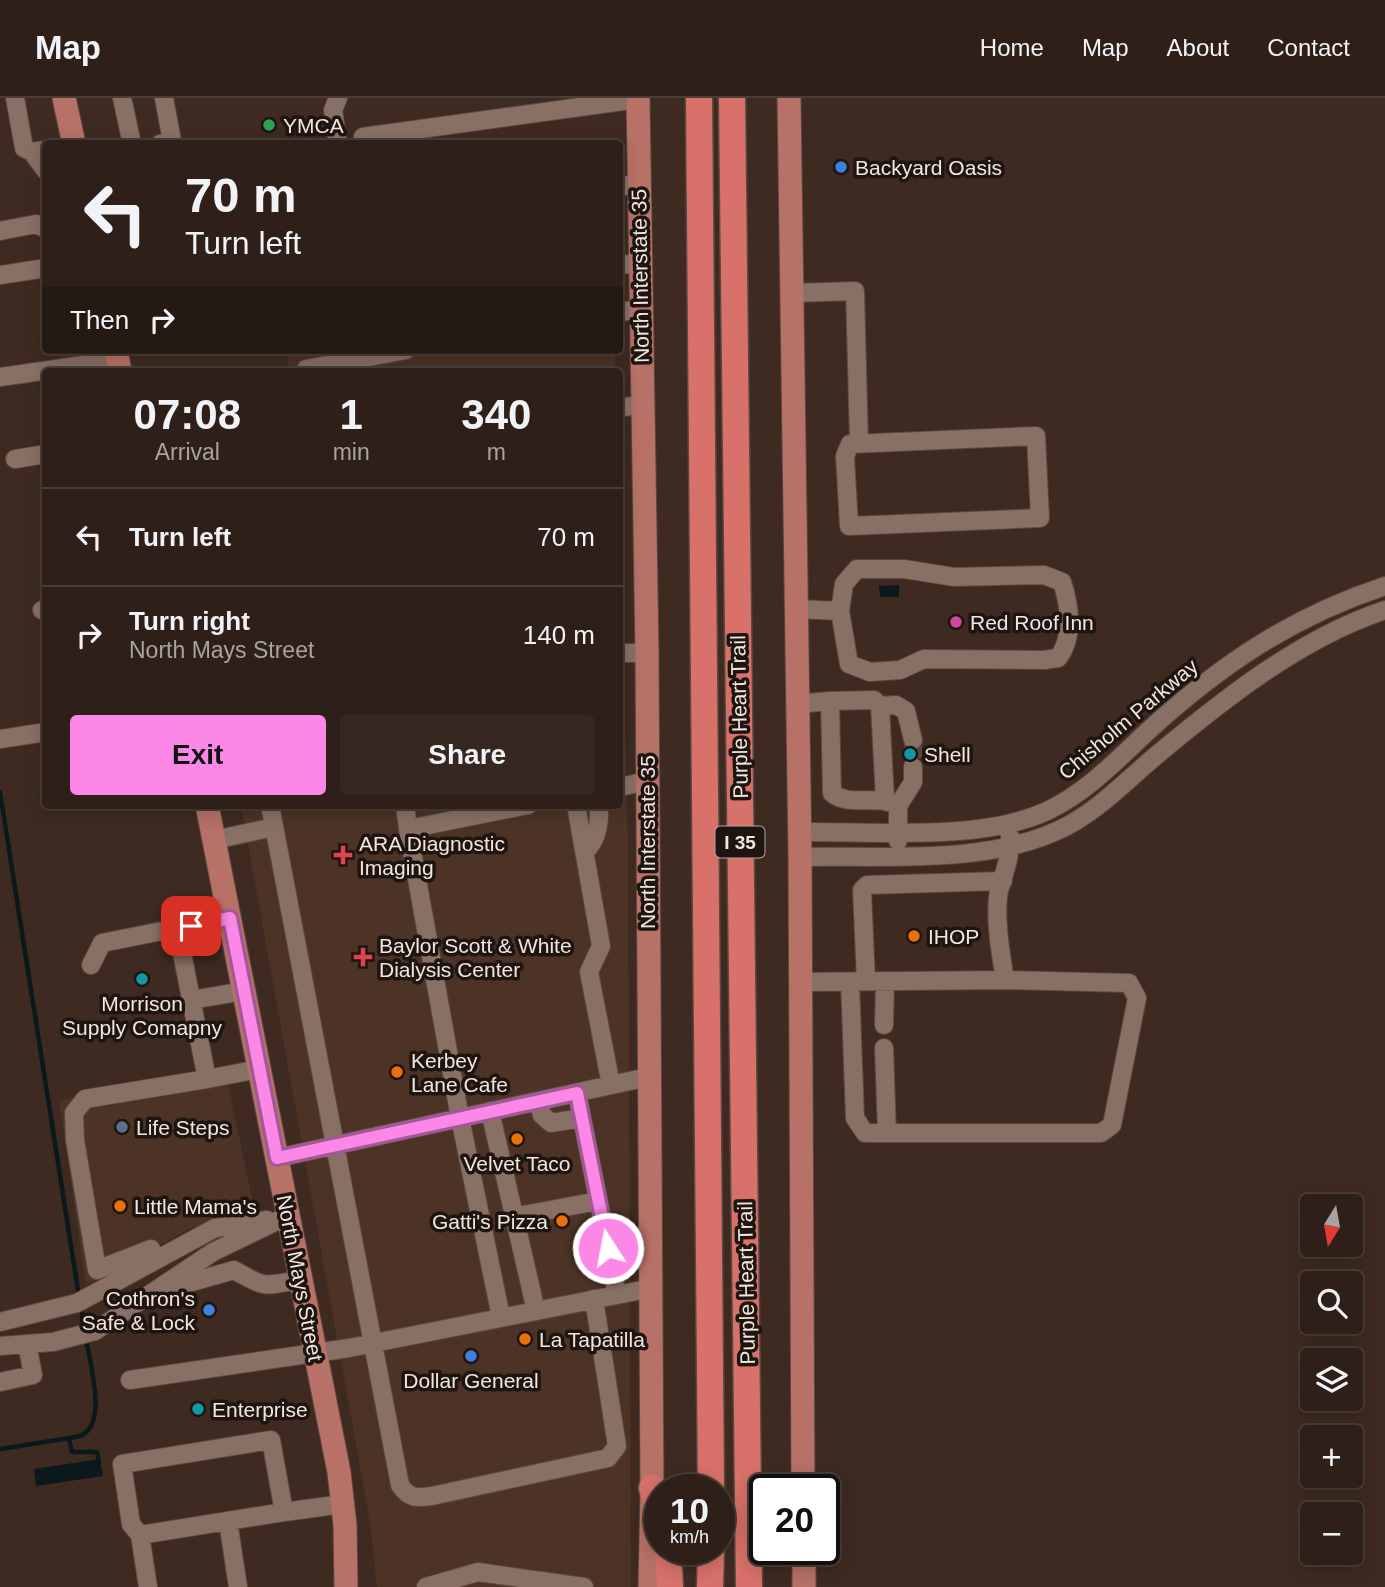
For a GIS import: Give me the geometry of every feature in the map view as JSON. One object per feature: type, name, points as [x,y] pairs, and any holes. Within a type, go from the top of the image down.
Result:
[{"type":"highway","name":"Purple Heart Trail","points":[[699,98],[711,1474]]},
{"type":"highway","name":"Purple Heart Trail","points":[[732,98],[749,1587]]},
{"type":"highway","points":[[669,1565],[670,1587]]},
{"type":"highway","points":[[710,1565],[710,1587]]},
{"type":"main road","points":[[64,98],[73,140]]},
{"type":"main road","points":[[789,98],[800,832],[803,1474]]},
{"type":"main road","name":"North Interstate 35","points":[[638,99],[629,185],[631,311],[642,404],[647,653],[648,1077],[656,1474]]},
{"type":"main road","name":"North Mays Street","points":[[208,809],[315,1353],[343,1504],[352,1586]]},
{"type":"main road","name":"North Interstate 35","points":[[650,1587],[652,1565]]},
{"type":"main road","points":[[804,1565],[804,1587]]},
{"type":"street","points":[[15,98],[34,150]]},
{"type":"street","points":[[122,98],[131,140]]},
{"type":"street","points":[[164,98],[172,140]]},
{"type":"street","points":[[337,140],[332,110],[338,98]]},
{"type":"street","points":[[363,140],[363,137],[638,99]]},
{"type":"street","points":[[0,231],[36,224],[42,227]]},
{"type":"street","points":[[0,275],[42,269]]},
{"type":"street","points":[[794,293],[855,291],[859,443]]},
{"type":"street","points":[[311,368],[385,354]]},
{"type":"street","points":[[73,368],[118,360]]},
{"type":"street","points":[[0,377],[42,372]]},
{"type":"street","points":[[623,407],[642,404]]},
{"type":"street","points":[[1036,436],[1040,518],[849,526],[845,456],[850,444],[859,443],[1036,436]]},
{"type":"street","points":[[15,459],[42,455]]},
{"type":"street","points":[[857,569],[904,569],[954,577],[1045,575],[1062,582],[1068,598],[1066,647],[1058,658],[1044,660],[924,659],[900,670],[870,671],[849,664],[840,611],[844,584],[857,569]]},
{"type":"street","name":"Chisholm Parkway","points":[[800,832],[964,831],[1009,824],[1047,811],[1085,788],[1167,713],[1258,643],[1347,598],[1385,586]]},
{"type":"street","points":[[796,609],[840,611]]},
{"type":"street","points":[[800,857],[969,853],[1011,846],[1066,827],[1112,796],[1207,714],[1303,649],[1356,620],[1385,610]]},
{"type":"street","points":[[623,653],[647,653]]},
{"type":"street","points":[[797,704],[874,700],[880,706],[898,831],[898,855]]},
{"type":"street","points":[[830,701],[832,793],[845,800],[892,802],[913,782],[913,767]]},
{"type":"street","points":[[880,706],[896,705],[906,711],[913,740]]},
{"type":"street","points":[[0,739],[42,733]]},
{"type":"street","points":[[623,786],[647,782]]},
{"type":"street","points":[[271,809],[400,1485],[405,1493],[416,1498],[432,1496],[608,1458],[617,1446],[594,1300]]},
{"type":"street","points":[[406,809],[460,1118],[501,1317]]},
{"type":"street","points":[[408,829],[506,809]]},
{"type":"street","points":[[577,809],[601,946],[589,972],[611,1085]]},
{"type":"street","points":[[585,851],[592,846],[601,816],[599,809]]},
{"type":"street","points":[[1005,980],[1000,949],[999,892],[1011,846],[1009,824]]},
{"type":"street","points":[[214,840],[274,827]]},
{"type":"street","points":[[801,982],[858,981],[1005,980],[1129,984],[1137,999],[1112,1125],[1101,1133],[866,1133],[855,1118],[858,981],[862,890],[867,885],[1003,881]]},
{"type":"street","points":[[91,965],[102,943],[230,918]]},
{"type":"street","points":[[177,928],[207,1079]]},
{"type":"street","points":[[884,1025],[885,981]]},
{"type":"street","points":[[191,1000],[244,991]]},
{"type":"street","points":[[884,1048],[887,1133]]},
{"type":"street","points":[[259,1069],[85,1100],[74,1112],[75,1139],[97,1269],[152,1255],[215,1228],[287,1216]]},
{"type":"street","points":[[277,1158],[648,1077]]},
{"type":"street","points":[[577,1093],[617,1295]]},
{"type":"street","points":[[538,1101],[542,1115],[551,1123],[582,1118]]},
{"type":"street","points":[[490,1111],[536,1311]]},
{"type":"street","points":[[513,1217],[598,1201]]},
{"type":"street","points":[[0,1346],[53,1342],[95,1331],[213,1252],[287,1216]]},
{"type":"street","points":[[152,1255],[161,1285],[167,1289],[234,1270],[255,1285],[300,1280]]},
{"type":"street","points":[[0,1322],[77,1303],[152,1255]]},
{"type":"street","points":[[130,1380],[373,1343],[652,1289]]},
{"type":"street","points":[[0,1382],[33,1375],[27,1344]]},
{"type":"street","points":[[148,1587],[139,1535],[131,1524],[122,1464],[271,1440],[284,1512]]},
{"type":"street","points":[[139,1535],[343,1504]]},
{"type":"street","points":[[228,1521],[238,1587]]},
{"type":"street","points":[[426,1587],[447,1584],[478,1572],[584,1587]]},
{"type":"shaded area","points":[[286,354],[615,354],[615,368],[289,368]]},
{"type":"shaded area","points":[[899,585],[899,597],[880,597],[879,586]]},
{"type":"shaded area","points":[[624,681],[628,846],[631,1587],[377,1587],[370,1522],[242,809],[623,809]]},
{"type":"shaded area","points":[[227,1078],[254,1209],[191,1228],[86,1285],[59,1100]]},
{"type":"shaded area","points":[[100,1459],[103,1476],[36,1486],[34,1469]]},
{"type":"waterway","points":[[0,792],[79,1297]]},
{"type":"waterway","points":[[81,1306],[84,1328]]},
{"type":"waterway","points":[[0,1449],[76,1437],[87,1432],[93,1422],[95,1394],[86,1337]]},
{"type":"waterway","points":[[69,1439],[72,1452],[97,1452],[99,1462]]},
{"type":"tunnel","points":[[913,740],[913,767]]},
{"type":"place","name":"YMCA","points":[[269,125]]},
{"type":"place","name":"Backyard Oasis","points":[[841,167]]},
{"type":"place","name":"Red Roof Inn","points":[[956,622]]},
{"type":"place","name":"Shell","points":[[910,754]]},
{"type":"place","name":"ARA Diagnostic Imaging","points":[[343,855]]},
{"type":"place","name":"IHOP","points":[[914,936]]},
{"type":"place","name":"Baylor Scott & White Dialysis Center","points":[[363,957]]},
{"type":"place","name":"Morrison Supply Comapny","points":[[142,979]]},
{"type":"place","name":"Kerbey Lane Cafe","points":[[397,1072]]},
{"type":"place","name":"Life Steps","points":[[122,1127]]},
{"type":"place","name":"Velvet Taco","points":[[517,1139]]},
{"type":"place","name":"Little Mama's","points":[[120,1206]]},
{"type":"place","name":"Gatti's Pizza","points":[[562,1221]]},
{"type":"place","name":"Cothron's Safe & Lock","points":[[209,1310]]},
{"type":"place","name":"La Tapatilla","points":[[525,1339]]},
{"type":"place","name":"Dollar General","points":[[471,1356]]},
{"type":"place","name":"Enterprise","points":[[198,1409]]},
{"type":"route","points":[[191,926],[230,918],[277,1158],[577,1093],[608,1248]]}]
